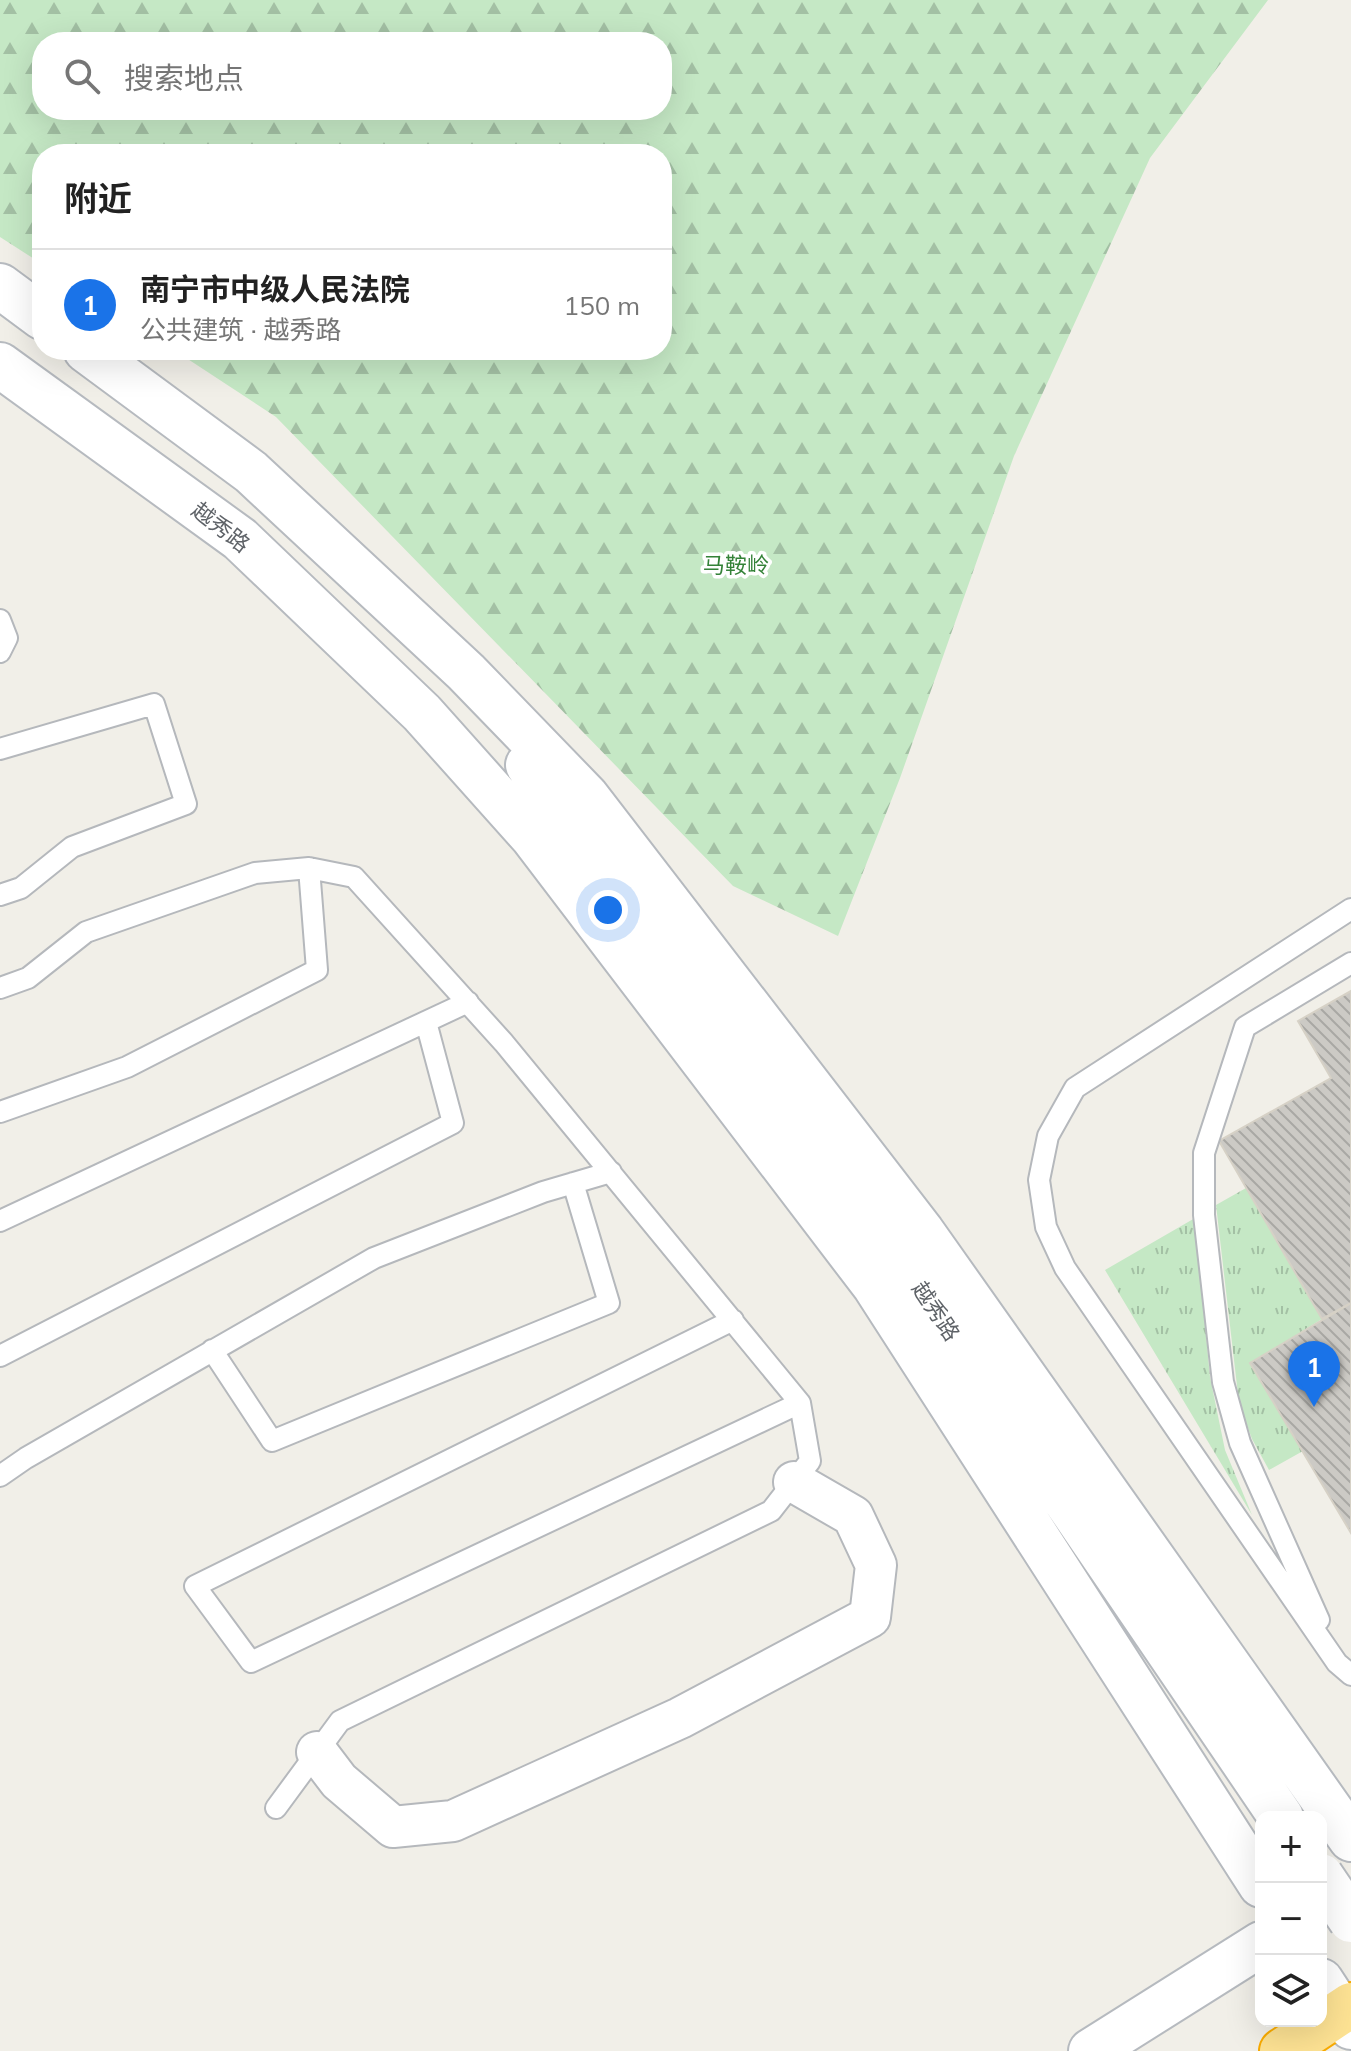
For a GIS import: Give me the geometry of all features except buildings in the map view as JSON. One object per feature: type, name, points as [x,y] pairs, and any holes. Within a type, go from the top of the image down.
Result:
[{"type":"highway","points":[[1282,2051],[1341,2007]]},
{"type":"main road","points":[[0,286],[32,310]]},
{"type":"main road","points":[[100,360],[251,472],[466,672],[586,796],[922,1232],[1351,1839]]},
{"type":"main road","name":"越秀路","points":[[0,365],[240,539],[422,713]]},
{"type":"main road","points":[[466,672],[566,823]]},
{"type":"main road","points":[[422,713],[566,823]]},
{"type":"main road","points":[[422,713],[532,836],[875,1286],[1260,1883]]},
{"type":"main road","name":"越秀路","points":[[566,823],[889,1241],[1277,1811]]},
{"type":"main road","points":[[1326,1883],[1351,1920]]},
{"type":"main road","points":[[1327,1901],[1351,1885]]},
{"type":"main road","points":[[1091,2051],[1255,1948]]},
{"type":"street","points":[[317,1752],[339,1781],[393,1827],[453,1821],[680,1718],[870,1617],[876,1565],[853,1516],[794,1482]]},
{"type":"lane","points":[[0,620],[7,638],[0,652]]},
{"type":"lane","points":[[0,749],[154,704],[186,804],[72,847],[21,888],[0,895]]},
{"type":"lane","points":[[0,988],[28,978],[86,932],[255,873],[309,868],[354,877],[468,1002],[800,1403],[810,1461],[771,1511],[340,1721],[276,1808]]},
{"type":"lane","points":[[0,1112],[127,1067],[317,970],[309,868]]},
{"type":"lane","points":[[1344,1669],[1065,1268],[1046,1227],[1039,1180],[1048,1136],[1075,1088],[1351,909]]},
{"type":"lane","points":[[1344,1669],[1240,1443],[1223,1382],[1204,1215],[1204,1153],[1245,1027],[1351,963]]},
{"type":"lane","points":[[0,1221],[468,1002]]},
{"type":"lane","points":[[0,1356],[453,1123],[426,1022]]},
{"type":"lane","points":[[0,1476],[26,1458],[374,1258],[543,1192],[611,1172]]},
{"type":"lane","points":[[212,1350],[272,1441],[609,1303],[573,1183]]},
{"type":"lane","points":[[733,1320],[195,1586],[251,1662],[800,1403]]},
{"type":"green space","name":"马鞍岭","points":[[0,0],[1268,0],[1150,158],[1014,456],[900,778],[838,936],[733,886],[276,417],[189,360],[672,360],[672,144],[32,144],[32,258],[0,237]]},
{"type":"green space","points":[[1246,1188],[1322,1319],[1251,1363],[1303,1451],[1269,1470],[1252,1439],[1239,1403],[1216,1205]]},
{"type":"green space","points":[[1195,1218],[1210,1377],[1225,1450],[1252,1515],[1105,1270]]},
{"type":"place","name":"南宁市中级人民法院","points":[[1314,1407]]}]
